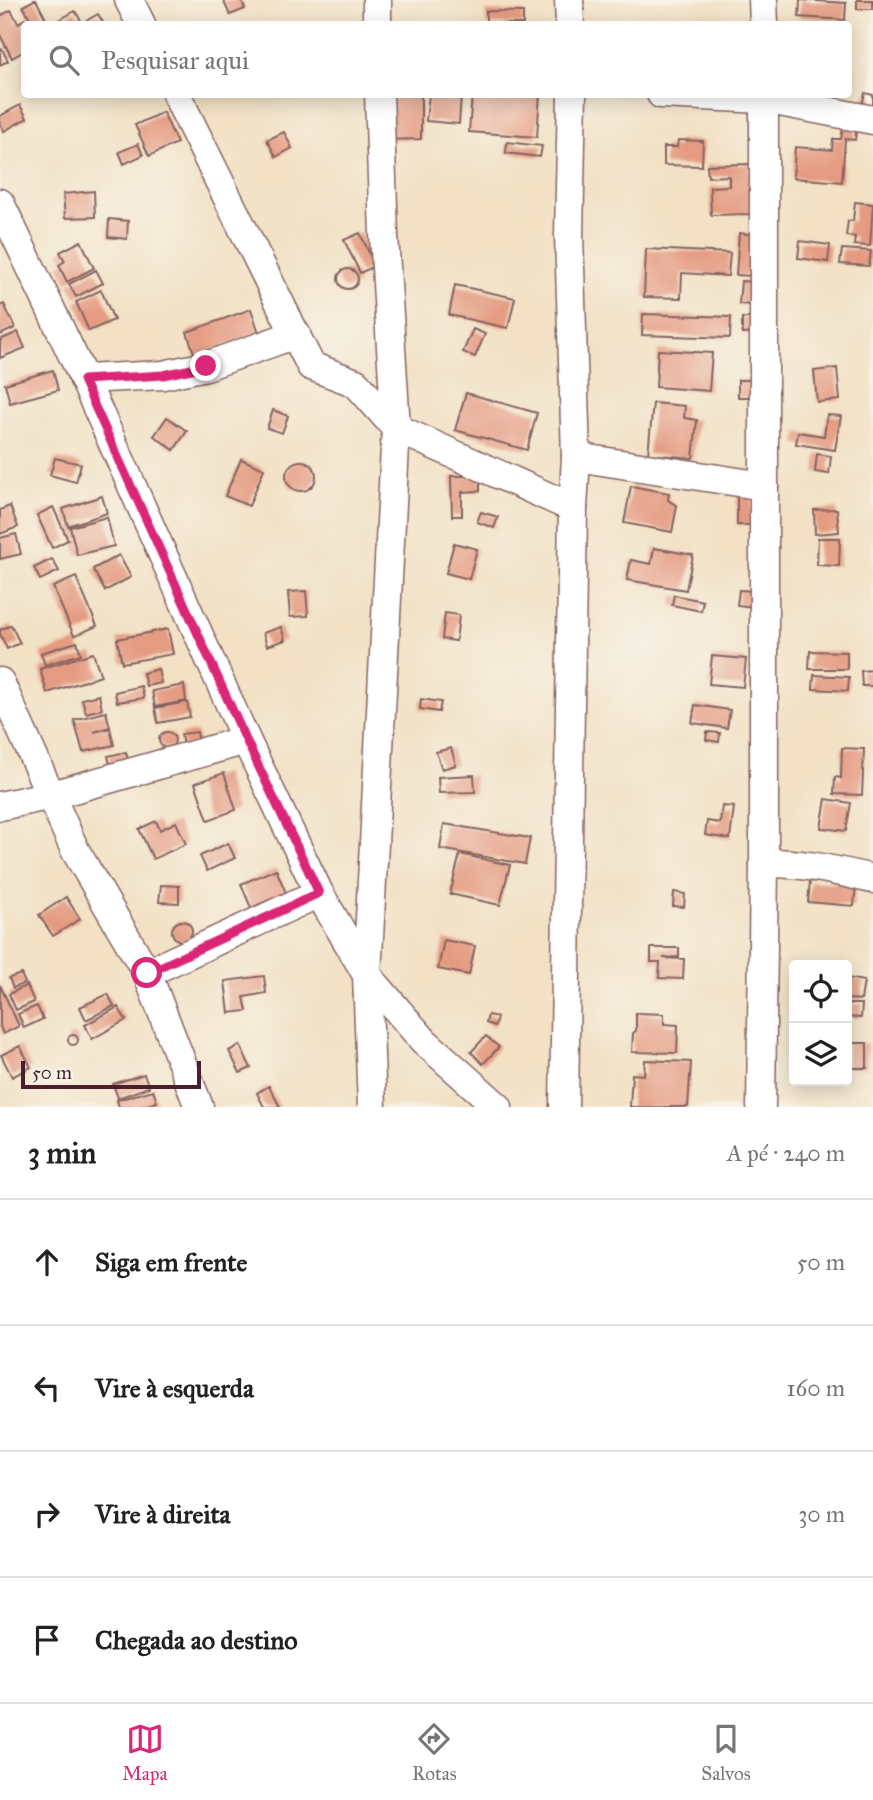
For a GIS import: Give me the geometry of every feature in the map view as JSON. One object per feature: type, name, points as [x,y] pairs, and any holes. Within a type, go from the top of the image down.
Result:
[{"type":"street","points":[[129,0],[140,21]]},
{"type":"street","points":[[377,0],[377,21]]},
{"type":"street","points":[[569,0],[570,21]]},
{"type":"street","points":[[763,0],[764,21]]},
{"type":"street","points":[[178,98],[311,366],[356,383],[396,428],[573,508]]},
{"type":"street","points":[[372,1107],[368,975],[396,428],[384,235],[379,98]]},
{"type":"street","points":[[564,1107],[576,457],[569,235],[572,98]]},
{"type":"street","points":[[761,1107],[764,863],[764,98]]},
{"type":"street","points":[[769,98],[873,120]]},
{"type":"street","points":[[0,203],[319,893],[368,975],[424,1041],[498,1107]]},
{"type":"street","points":[[83,380],[163,375],[206,366],[296,334]]},
{"type":"street","points":[[576,457],[764,486]]},
{"type":"street","points":[[0,682],[75,850],[147,973],[198,1107]]},
{"type":"street","points":[[0,806],[52,795],[246,740]]},
{"type":"street","points":[[764,863],[783,862],[825,868],[873,879]]},
{"type":"street","points":[[147,973],[319,893]]},
{"type":"building","points":[[36,0],[47,21],[31,21],[23,6]]},
{"type":"building","points":[[223,0],[241,0],[245,9],[230,15]]},
{"type":"building","points":[[800,0],[846,3],[845,20],[799,17]]},
{"type":"building","points":[[857,0],[873,0],[873,9],[857,9]]},
{"type":"building","points":[[11,10],[18,23],[21,21],[21,53],[12,58],[0,35],[0,16]]},
{"type":"building","points":[[75,11],[81,21],[57,21]]},
{"type":"building","points":[[486,11],[523,12],[523,21],[486,21]]},
{"type":"building","points":[[98,14],[102,21],[86,21]]},
{"type":"building","points":[[2,49],[8,61],[0,65],[0,50]]},
{"type":"building","points":[[865,93],[873,95],[873,111],[861,109]]},
{"type":"building","points":[[384,98],[421,98],[421,139],[385,140]]},
{"type":"building","points":[[429,98],[461,98],[459,124],[426,121]]},
{"type":"building","points":[[472,98],[540,98],[537,137],[469,132]]},
{"type":"building","points":[[20,105],[27,118],[4,131],[0,116]]},
{"type":"building","points":[[163,112],[177,143],[149,156],[135,125]]},
{"type":"building","points":[[844,123],[857,125],[855,140],[845,139],[842,182],[793,178],[795,147],[832,150],[833,139],[841,139]]},
{"type":"building","points":[[284,132],[292,148],[276,157],[267,140]]},
{"type":"building","points":[[678,140],[703,141],[702,166],[664,165],[664,147],[677,147]]},
{"type":"building","points":[[507,142],[542,146],[540,157],[506,153]]},
{"type":"building","points":[[138,144],[143,155],[124,164],[119,152]]},
{"type":"building","points":[[750,164],[751,214],[711,215],[710,187],[729,186],[729,176],[708,177],[707,165]]},
{"type":"building","points":[[94,191],[95,217],[65,218],[63,194]]},
{"type":"building","points":[[855,202],[873,204],[870,246],[854,245],[855,237],[846,236],[848,221],[853,221]]},
{"type":"building","points":[[109,219],[128,221],[127,239],[108,237]]},
{"type":"building","points":[[360,233],[375,266],[360,273],[344,240]]},
{"type":"building","points":[[739,233],[757,235],[753,276],[736,275]]},
{"type":"building","points":[[81,241],[94,268],[67,282],[59,265],[65,261],[60,252]]},
{"type":"building","points":[[800,241],[830,245],[828,262],[798,258]]},
{"type":"building","points":[[646,249],[730,253],[728,276],[682,273],[681,298],[644,297]]},
{"type":"building","points":[[842,249],[871,251],[869,266],[840,264]]},
{"type":"building","points":[[348,269],[355,272],[358,279],[355,286],[348,289],[341,286],[338,279],[341,272]]},
{"type":"building","points":[[96,270],[103,283],[76,297],[69,284]]},
{"type":"building","points":[[741,281],[756,282],[754,305],[739,304]]},
{"type":"building","points":[[455,285],[515,298],[508,328],[449,315]]},
{"type":"building","points":[[101,290],[114,320],[89,331],[76,302]]},
{"type":"building","points":[[4,304],[15,328],[0,335],[0,306]]},
{"type":"building","points":[[251,309],[259,333],[195,356],[187,332]]},
{"type":"building","points":[[643,314],[731,317],[730,338],[642,335]]},
{"type":"building","points":[[742,318],[757,318],[758,333],[742,334]]},
{"type":"building","points":[[473,329],[485,334],[475,357],[463,352]]},
{"type":"building","points":[[18,332],[25,348],[0,358],[0,340]]},
{"type":"building","points":[[658,350],[712,353],[709,391],[656,387]]},
{"type":"building","points":[[837,368],[840,400],[817,402],[814,371]]},
{"type":"building","points":[[53,370],[58,390],[10,403],[5,384]]},
{"type":"building","points":[[738,380],[752,380],[752,397],[738,397]]},
{"type":"building","points":[[466,393],[537,413],[527,450],[455,430]]},
{"type":"building","points":[[653,403],[685,406],[684,418],[697,420],[693,458],[648,454]]},
{"type":"building","points":[[273,410],[288,416],[282,433],[267,428]]},
{"type":"building","points":[[827,415],[841,416],[835,450],[796,444],[798,432],[824,436]]},
{"type":"building","points":[[167,417],[187,431],[174,450],[154,436]]},
{"type":"building","points":[[817,454],[831,456],[829,474],[815,472]]},
{"type":"building","points":[[55,458],[81,464],[76,482],[50,475]]},
{"type":"building","points":[[241,459],[264,469],[249,506],[225,496]]},
{"type":"building","points":[[301,461],[312,465],[316,476],[312,487],[301,491],[290,487],[286,476],[290,465]]},
{"type":"building","points":[[451,476],[480,476],[480,491],[462,492],[462,516],[452,516]]},
{"type":"building","points":[[631,486],[669,493],[668,500],[677,506],[672,532],[624,523]]},
{"type":"building","points":[[737,492],[752,492],[752,525],[737,525]]},
{"type":"building","points":[[102,496],[107,513],[68,526],[63,509]]},
{"type":"building","points":[[10,506],[18,527],[0,534],[0,510]]},
{"type":"building","points":[[53,507],[68,540],[52,548],[37,515]]},
{"type":"building","points":[[837,509],[839,532],[815,534],[814,510]]},
{"type":"building","points":[[481,512],[498,517],[494,528],[477,522]]},
{"type":"building","points":[[107,517],[114,546],[77,555],[70,527]]},
{"type":"building","points":[[16,534],[21,554],[0,559],[0,538]]},
{"type":"building","points":[[818,538],[840,538],[839,566],[817,565]]},
{"type":"building","points":[[454,543],[477,549],[469,579],[446,573]]},
{"type":"building","points":[[654,548],[693,555],[686,590],[627,580],[631,560],[651,564]]},
{"type":"building","points":[[119,555],[131,577],[105,591],[93,569]]},
{"type":"building","points":[[52,559],[59,571],[40,580],[34,568]]},
{"type":"building","points":[[76,577],[97,626],[74,636],[53,587]]},
{"type":"building","points":[[739,590],[755,591],[753,607],[737,605]]},
{"type":"building","points":[[306,591],[308,616],[290,617],[288,592]]},
{"type":"building","points":[[674,595],[703,601],[701,611],[672,605]]},
{"type":"building","points":[[445,613],[459,615],[456,641],[442,639]]},
{"type":"building","points":[[11,625],[20,643],[7,649],[0,630]]},
{"type":"building","points":[[281,627],[285,640],[267,646],[263,633]]},
{"type":"building","points":[[168,629],[173,654],[122,663],[117,639]]},
{"type":"building","points":[[77,642],[81,654],[45,665],[41,653]]},
{"type":"building","points":[[810,651],[847,652],[847,669],[809,669]]},
{"type":"building","points":[[93,653],[101,676],[47,693],[40,669]]},
{"type":"building","points":[[712,656],[746,659],[743,687],[709,684]]},
{"type":"building","points":[[158,669],[161,683],[146,686],[143,673]]},
{"type":"building","points":[[873,670],[873,686],[862,686],[861,671]]},
{"type":"building","points":[[814,675],[849,677],[848,691],[813,689]]},
{"type":"building","points":[[184,685],[186,701],[155,707],[152,691]]},
{"type":"building","points":[[141,686],[144,698],[117,702],[115,692]]},
{"type":"building","points":[[99,695],[102,709],[86,713],[82,699]]},
{"type":"building","points":[[421,699],[441,702],[439,712],[420,709]]},
{"type":"building","points":[[187,702],[190,717],[158,723],[155,708]]},
{"type":"building","points":[[695,705],[730,710],[727,728],[692,723]]},
{"type":"building","points":[[106,712],[110,727],[94,732],[110,728],[114,745],[83,752],[74,720]]},
{"type":"building","points":[[164,732],[170,732],[175,740],[173,746],[164,748],[159,743],[159,737]]},
{"type":"building","points":[[197,732],[199,743],[183,746],[181,734]]},
{"type":"building","points":[[707,732],[720,733],[719,742],[706,740]]},
{"type":"building","points":[[451,748],[456,765],[442,769],[436,752]]},
{"type":"building","points":[[842,748],[864,749],[862,795],[834,794],[835,777],[841,778]]},
{"type":"building","points":[[126,752],[129,764],[111,769],[108,756]]},
{"type":"building","points":[[224,773],[236,810],[208,820],[195,783]]},
{"type":"building","points":[[474,775],[475,792],[439,793],[438,777]]},
{"type":"building","points":[[826,799],[851,803],[846,831],[821,828]]},
{"type":"building","points":[[722,806],[734,807],[730,839],[705,835],[707,821],[720,823]]},
{"type":"building","points":[[156,821],[160,830],[176,822],[186,844],[153,859],[139,829]]},
{"type":"building","points":[[444,824],[530,838],[525,864],[440,849]]},
{"type":"building","points":[[228,843],[235,858],[207,871],[200,856]]},
{"type":"building","points":[[460,854],[510,865],[500,905],[450,894]]},
{"type":"building","points":[[276,869],[286,893],[251,908],[241,884]]},
{"type":"building","points":[[810,881],[856,884],[854,906],[808,902]]},
{"type":"building","points":[[161,885],[179,886],[179,903],[159,902]]},
{"type":"building","points":[[674,892],[685,894],[684,907],[673,906]]},
{"type":"building","points":[[66,897],[80,919],[53,936],[39,915]]},
{"type":"building","points":[[178,921],[186,921],[192,931],[186,941],[178,941],[172,935],[172,927]]},
{"type":"building","points":[[444,940],[475,946],[469,975],[438,969]]},
{"type":"building","points":[[651,948],[679,948],[679,957],[663,958],[684,959],[683,979],[659,978],[660,962],[651,962]]},
{"type":"building","points":[[21,974],[25,983],[13,988],[9,978]]},
{"type":"building","points":[[264,976],[266,993],[244,997],[247,1011],[229,1013],[225,981]]},
{"type":"building","points":[[852,979],[864,981],[861,1000],[852,999]]},
{"type":"building","points":[[0,985],[19,1026],[3,1034],[0,1026]]},
{"type":"building","points":[[27,985],[34,1002],[16,1010],[9,994]]},
{"type":"building","points":[[108,994],[114,1006],[86,1020],[80,1007]]},
{"type":"building","points":[[852,1004],[862,1004],[861,1018],[852,1017]]},
{"type":"building","points":[[37,1006],[43,1019],[24,1028],[18,1014]]},
{"type":"building","points":[[118,1007],[126,1020],[92,1039],[85,1025]]},
{"type":"building","points":[[636,1013],[664,1014],[664,1024],[678,1025],[677,1053],[632,1052]]},
{"type":"building","points":[[488,1015],[497,1017],[495,1026],[486,1023]]},
{"type":"building","points":[[73,1035],[77,1036],[77,1044],[73,1045],[69,1044],[68,1040],[69,1036]]},
{"type":"building","points":[[486,1036],[499,1047],[483,1064],[471,1052]]},
{"type":"building","points":[[852,1043],[867,1043],[867,1068],[852,1068]]},
{"type":"building","points":[[240,1045],[251,1068],[240,1073],[229,1051]]},
{"type":"building","points":[[20,1046],[31,1067],[12,1077],[1,1055]]},
{"type":"building","points":[[645,1060],[691,1062],[688,1107],[630,1107],[632,1074],[644,1075]]},
{"type":"building","points":[[144,1074],[149,1087],[118,1098],[113,1084]]},
{"type":"building","points":[[269,1086],[280,1107],[264,1107],[257,1093]]},
{"type":"building","points":[[153,1090],[157,1102],[141,1107],[119,1107],[117,1100]]},
{"type":"route","points":[[147,973],[319,893],[246,740],[83,380],[163,375],[206,366]]}]
